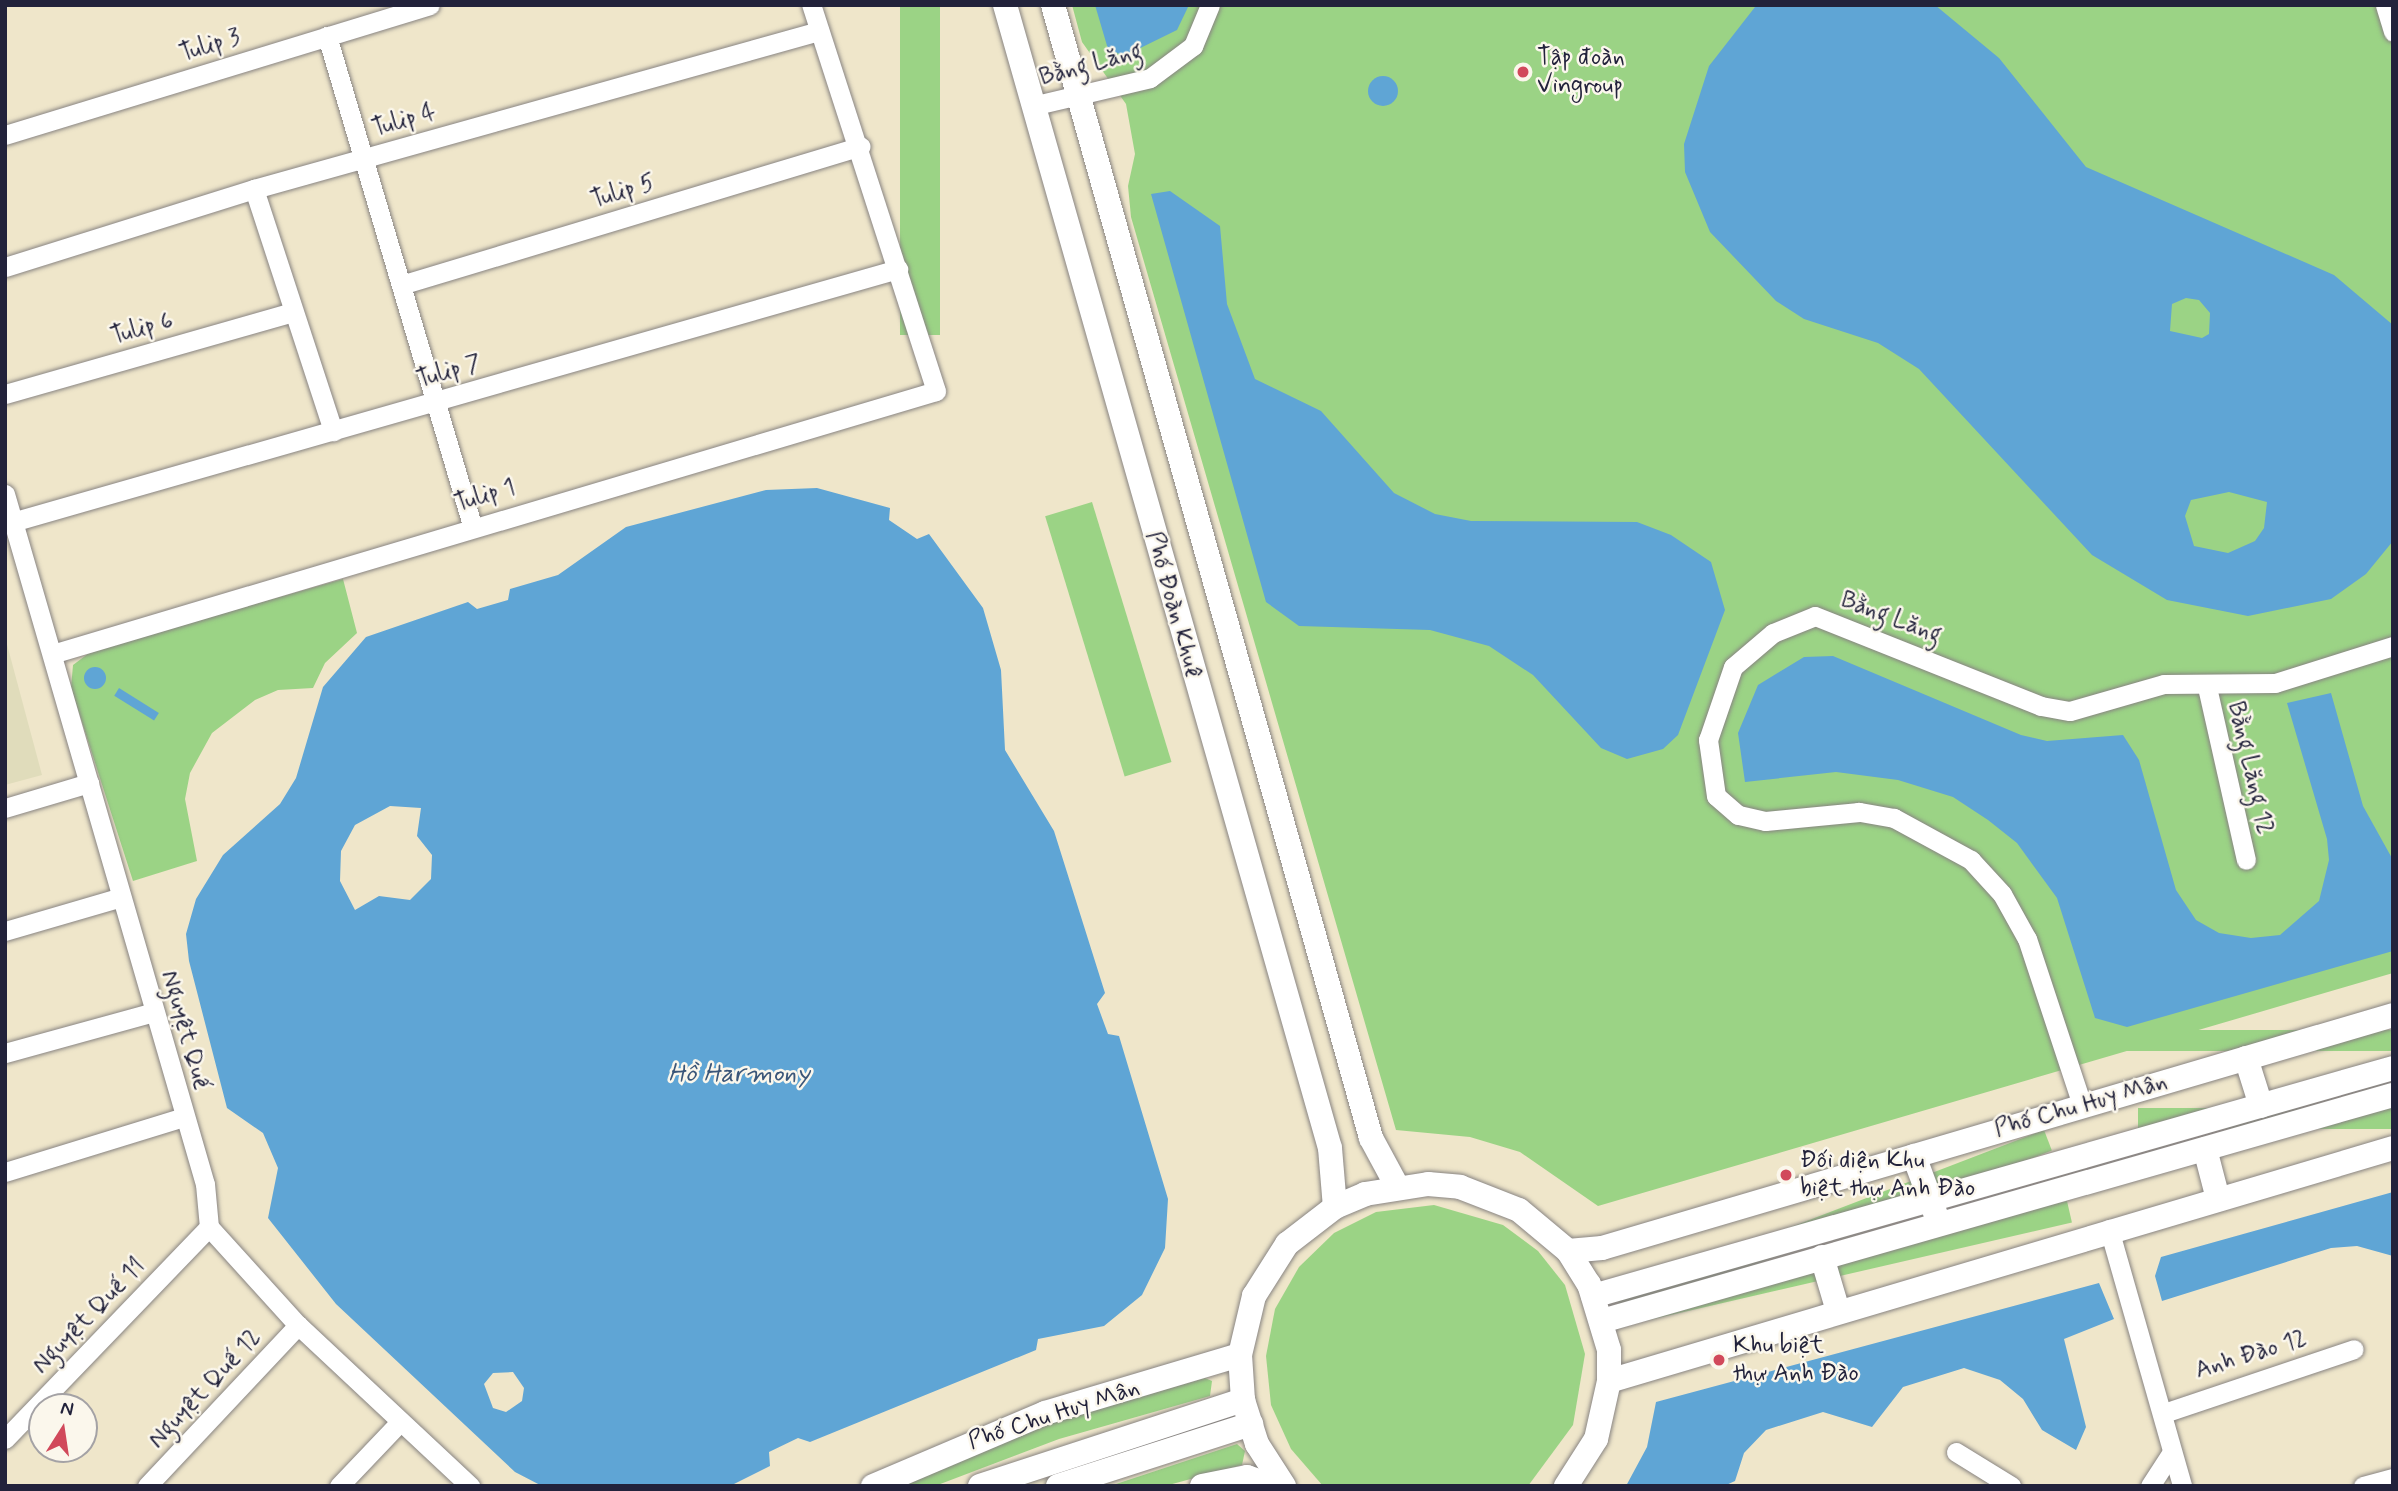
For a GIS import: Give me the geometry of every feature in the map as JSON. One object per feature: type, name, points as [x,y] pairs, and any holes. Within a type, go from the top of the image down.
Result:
[{"type":"main road","name":"Phố Đoàn Khuê","points":[[1005,5],[1329,1148],[1335,1206]]},
{"type":"main road","name":"Phố Đoàn Khuê","points":[[1053,5],[1371,1138],[1397,1186]]},
{"type":"main road","name":"Phố Chu Huy Mân","points":[[1568,1251],[1602,1248],[2393,1015]]},
{"type":"main road","points":[[2246,1058],[2261,1106]]},
{"type":"main road","name":"Phố Chu Huy Mân","points":[[1602,1321],[1822,1257],[1935,1212],[2261,1106],[2393,1068]]},
{"type":"main road","name":"Phố Chu Huy Mân","points":[[1593,1296],[2205,1149],[2393,1095]]},
{"type":"main road","points":[[1609,1381],[2109,1229],[2393,1148]]},
{"type":"main road","points":[[2205,1149],[2218,1199]]},
{"type":"main road","points":[[1914,1156],[1935,1212]]},
{"type":"main road","points":[[1284,1486],[1251,1424],[1243,1400],[1240,1355],[1254,1296],[1287,1244],[1335,1206],[1397,1186],[1460,1187],[1491,1196],[1519,1210],[1568,1251],[1593,1296],[1602,1321],[1609,1381],[1595,1439],[1566,1486]]},
{"type":"main road","points":[[1822,1257],[1838,1311]]},
{"type":"main road","name":"Phố Chu Huy Mân","points":[[873,1486],[1045,1413],[1240,1355]]},
{"type":"main road","name":"Phố Chu Huy Mân","points":[[980,1486],[1243,1400]]},
{"type":"main road","points":[[1058,1486],[1251,1424]]},
{"type":"main road","points":[[1202,1486],[1247,1477],[1273,1486]]},
{"type":"street","name":"Tulip 3","points":[[5,135],[430,5]]},
{"type":"street","points":[[811,5],[860,146],[898,269]]},
{"type":"street","name":"Bằng Lăng","points":[[1032,106],[1080,96],[1168,67],[1201,35],[1210,5]]},
{"type":"street","points":[[2385,5],[2393,32]]},
{"type":"street","name":"Tulip 4","points":[[5,267],[254,189],[818,31]]},
{"type":"street","points":[[327,36],[472,525]]},
{"type":"street","name":"Tulip 5","points":[[401,285],[860,146]]},
{"type":"street","points":[[254,189],[333,431]]},
{"type":"street","name":"Tulip 1","points":[[52,654],[472,525],[936,391],[898,269]]},
{"type":"street","name":"Tulip 7","points":[[9,523],[898,269]]},
{"type":"street","name":"Tulip 6","points":[[5,394],[292,312]]},
{"type":"street","name":"Nguyệt Quế","points":[[5,494],[9,523],[52,654],[205,1184],[209,1227]]},
{"type":"street","name":"Bằng Lăng","points":[[2082,1105],[2026,939],[2002,894],[1971,860],[1894,818],[1859,811],[1765,821],[1738,815],[1716,796],[1708,740],[1722,687],[1752,648],[1815,617],[2041,706],[2093,709],[2164,684],[2207,687],[2323,673],[2392,650]]},
{"type":"street","name":"Bằng Lăng 12","points":[[2207,687],[2246,860]]},
{"type":"street","points":[[5,808],[89,783]]},
{"type":"street","points":[[5,931],[121,897]]},
{"type":"street","points":[[5,1053],[154,1013]]},
{"type":"street","points":[[5,1172],[184,1117]]},
{"type":"street","points":[[209,1227],[298,1325],[470,1486]]},
{"type":"street","name":"Nguyệt Quế 11","points":[[5,1439],[209,1227]]},
{"type":"street","points":[[2109,1229],[2164,1413],[2182,1486]]},
{"type":"street","name":"Nguyệt Quế 12","points":[[147,1486],[298,1325]]},
{"type":"street","name":"Anh Đào 12","points":[[2164,1413],[2354,1349]]},
{"type":"street","points":[[339,1486],[400,1422]]},
{"type":"street","points":[[1956,1452],[2011,1486]]},
{"type":"street","points":[[2150,1486],[2172,1452]]},
{"type":"street","points":[[2363,1486],[2393,1478]]},
{"type":"shaded area","points":[[5,637],[42,775],[5,785]]},
{"type":"green space","points":[[900,5],[940,5],[940,335],[900,335]]},
{"type":"green space","points":[[1072,5],[2393,5],[2393,973],[1598,1206],[1520,1152],[1470,1137],[1396,1130],[1131,217],[1128,186],[1135,154],[1126,104],[1082,42]]},
{"type":"green space","points":[[1092,502],[1172,762],[1125,776],[1045,516]]},
{"type":"green space","points":[[343,579],[357,633],[325,663],[313,688],[278,690],[255,700],[212,733],[190,773],[185,799],[197,861],[133,881],[71,688],[73,665],[93,650]]},
{"type":"green space","points":[[2120,1030],[2393,1030],[2393,1051],[2120,1051]]},
{"type":"green space","points":[[2138,1108],[2393,1108],[2393,1129],[2138,1129]]},
{"type":"green space","points":[[2044,1130],[2052,1151],[1623,1315],[1615,1294]]},
{"type":"green space","points":[[2067,1201],[2072,1222],[1628,1325],[1623,1304]]},
{"type":"green space","points":[[1434,1205],[1503,1225],[1538,1251],[1565,1285],[1585,1354],[1573,1425],[1528,1486],[1323,1486],[1291,1449],[1271,1405],[1266,1356],[1275,1309],[1299,1267],[1334,1233],[1376,1212]]},
{"type":"green space","points":[[1205,1378],[1212,1381],[1210,1396],[1059,1439],[935,1486],[887,1486],[1053,1422]]},
{"type":"green space","points":[[1237,1444],[1245,1451],[1242,1465],[1165,1486],[1110,1486]]},
{"type":"water","points":[[1095,5],[1189,5],[1177,30],[1124,56],[1108,49]]},
{"type":"water","points":[[1935,5],[1999,58],[2086,167],[2334,275],[2393,325],[2393,541],[2366,574],[2331,599],[2248,616],[2167,600],[2092,555],[1919,369],[1878,343],[1804,319],[1776,301],[1710,232],[1685,172],[1684,144],[1709,66],[1755,7]],"holes":[[[2186,298],[2199,300],[2210,313],[2209,334],[2202,338],[2170,331],[2172,304]],[[2229,492],[2267,502],[2264,528],[2255,541],[2228,553],[2194,546],[2185,516],[2191,500]]]},
{"type":"water","points":[[1383,76],[1394,80],[1398,91],[1394,102],[1383,106],[1372,102],[1368,91],[1372,80]]},
{"type":"water","points":[[1170,191],[1220,226],[1227,304],[1255,379],[1321,411],[1394,493],[1435,514],[1471,521],[1637,522],[1671,535],[1711,562],[1725,610],[1678,735],[1663,749],[1627,759],[1601,748],[1533,675],[1489,646],[1430,630],[1299,626],[1266,602],[1151,194]]},
{"type":"water","name":"Hồ Harmony","points":[[817,488],[890,508],[889,520],[917,539],[929,534],[983,608],[1001,670],[1005,750],[1054,831],[1105,993],[1097,1004],[1108,1034],[1119,1036],[1168,1199],[1165,1248],[1142,1295],[1104,1326],[1038,1339],[1036,1350],[810,1442],[798,1438],[769,1452],[770,1466],[730,1486],[542,1486],[515,1472],[336,1304],[268,1218],[278,1168],[263,1133],[227,1108],[189,961],[186,934],[196,899],[223,855],[280,804],[296,778],[323,687],[366,637],[468,602],[477,609],[508,600],[510,589],[558,575],[626,527],[766,490]],"holes":[[[390,806],[421,808],[417,836],[432,855],[431,879],[410,900],[379,896],[355,910],[340,881],[341,851],[355,825]],[[513,1372],[524,1388],[522,1401],[506,1412],[493,1408],[484,1384],[493,1373]]]},
{"type":"water","points":[[1833,656],[2021,735],[2047,741],[2123,735],[2139,760],[2176,890],[2196,920],[2219,933],[2251,938],[2280,935],[2319,901],[2329,860],[2327,839],[2287,703],[2331,693],[2363,806],[2393,860],[2393,951],[2127,1027],[2095,1018],[2057,898],[2017,843],[1988,820],[1953,797],[1898,780],[1836,772],[1745,782],[1738,733],[1758,685],[1804,657]]},
{"type":"water","points":[[95,667],[103,670],[106,678],[103,686],[95,689],[87,686],[84,678],[87,670]]},
{"type":"water","points":[[119,688],[159,713],[154,721],[114,696]]},
{"type":"water","points":[[2393,1192],[2393,1256],[2357,1246],[2331,1248],[2162,1301],[2155,1276],[2161,1257]]},
{"type":"water","points":[[2099,1283],[2114,1319],[2064,1339],[2086,1427],[2076,1450],[2042,1430],[2023,1399],[2000,1380],[1964,1368],[1903,1387],[1872,1427],[1823,1412],[1766,1430],[1744,1453],[1735,1481],[1724,1486],[1626,1486],[1647,1447],[1656,1402]]},
{"type":"place","name":"Tập đoàn Vingroup","points":[[1523,72]]},
{"type":"place","name":"Đối diện Khu biệt thự Anh Đào","points":[[1786,1175]]},
{"type":"place","name":"Khu biệt thự Anh Đào","points":[[1719,1360]]}]
